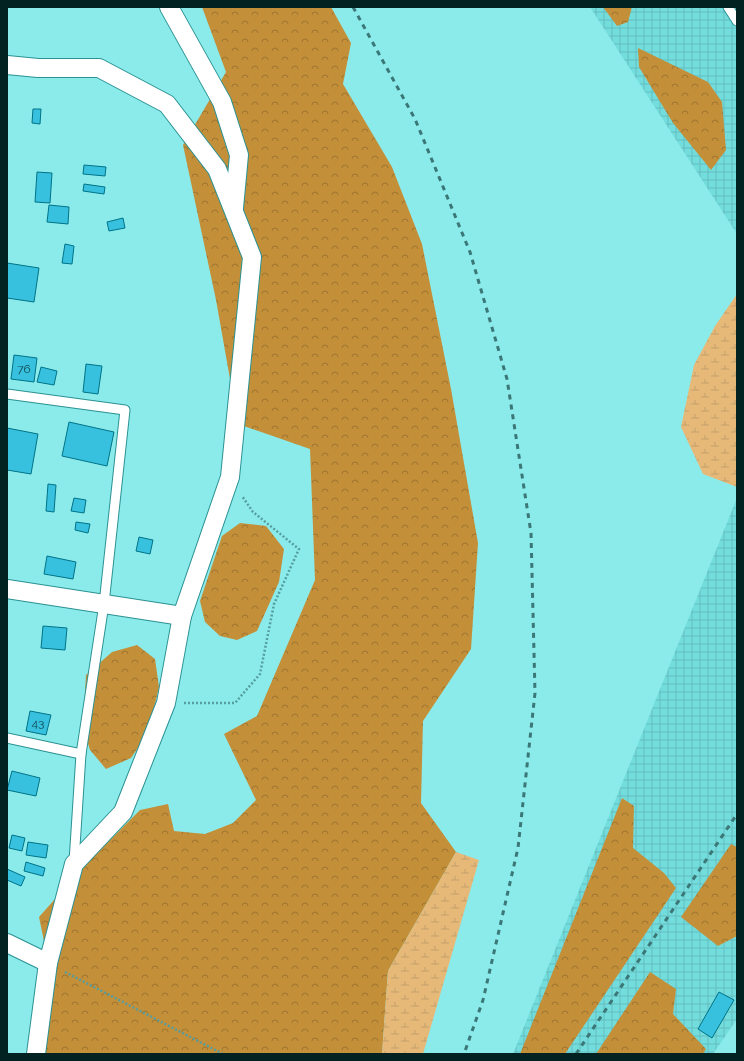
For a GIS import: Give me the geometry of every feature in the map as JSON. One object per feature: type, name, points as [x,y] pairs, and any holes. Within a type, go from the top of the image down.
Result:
[{"type":"street","points":[[169,7],[222,102],[239,155],[234,213]]},
{"type":"street","points":[[7,65],[38,68],[99,68],[168,104],[217,169],[252,258],[230,477],[182,616],[166,703],[123,812],[74,864],[48,963],[36,1054]]},
{"type":"street","points":[[7,589],[182,616]]},
{"type":"street","points":[[7,943],[48,963]]},
{"type":"lane","points":[[728,7],[737,21]]},
{"type":"lane","points":[[7,394],[125,410],[104,604],[81,754],[74,864]]},
{"type":"lane","points":[[7,738],[81,754]]},
{"type":"path","points":[[166,703],[234,703],[260,674],[274,604],[299,549],[253,512],[230,477]]},
{"type":"path","points":[[48,963],[223,1054]]},
{"type":"shaded area","points":[[590,7],[737,7],[737,234]]},
{"type":"shaded area","points":[[737,498],[737,1019],[713,1054],[513,1054]]},
{"type":"green space","points":[[202,7],[331,7],[351,43],[343,84],[392,167],[422,244],[451,389],[478,543],[471,649],[423,721],[421,803],[456,852],[388,971],[382,1054],[43,1054],[53,985],[39,917],[86,864],[140,810],[168,804],[174,831],[205,834],[233,823],[256,800],[224,734],[257,716],[315,580],[310,449],[238,424],[216,300],[183,145],[226,72]]},
{"type":"green space","points":[[603,7],[632,7],[628,22],[617,26]]},
{"type":"green space","points":[[638,48],[708,82],[722,102],[726,150],[711,170],[673,123],[639,67]]},
{"type":"green space","points":[[737,294],[737,487],[703,474],[681,427],[694,365],[715,326]]},
{"type":"green space","points":[[240,523],[266,526],[284,549],[279,582],[257,631],[237,640],[220,636],[205,622],[200,601],[222,536]]},
{"type":"green space","points":[[137,645],[155,659],[159,687],[148,733],[131,758],[106,769],[90,750],[83,728],[86,675],[112,652]]},
{"type":"green space","points":[[622,798],[634,806],[633,848],[664,873],[676,888],[565,1054],[520,1054]]},
{"type":"green space","points":[[731,844],[737,847],[737,936],[718,946],[681,917]]},
{"type":"green space","points":[[456,852],[479,860],[423,1054],[382,1054],[388,971]]},
{"type":"green space","points":[[650,972],[676,989],[673,1014],[706,1049],[703,1054],[596,1054]]},
{"type":"building","points":[[33,109],[41,109],[40,124],[32,123]]},
{"type":"building","points":[[84,165],[106,167],[105,176],[83,174]]},
{"type":"building","points":[[37,172],[52,173],[50,203],[35,202]]},
{"type":"building","points":[[84,184],[105,187],[104,194],[83,191]]},
{"type":"building","points":[[49,205],[69,207],[68,224],[47,222]]},
{"type":"building","points":[[123,218],[125,228],[109,231],[107,222]]},
{"type":"building","points":[[65,244],[74,246],[72,264],[62,263]]},
{"type":"building","points":[[7,263],[39,268],[34,302],[7,298]]},
{"type":"building","points":[[14,355],[37,358],[34,382],[11,379]]},
{"type":"building","points":[[86,364],[102,366],[98,394],[83,392]]},
{"type":"building","points":[[41,367],[57,371],[54,385],[37,382]]},
{"type":"building","points":[[69,422],[114,432],[107,466],[62,456]]},
{"type":"building","points":[[7,428],[38,434],[31,474],[7,470]]},
{"type":"building","points":[[48,484],[56,485],[54,512],[46,511]]},
{"type":"building","points":[[74,498],[86,500],[84,513],[71,511]]},
{"type":"building","points":[[76,522],[90,524],[88,533],[75,530]]},
{"type":"building","points":[[139,537],[153,540],[150,554],[136,551]]},
{"type":"building","points":[[47,556],[76,562],[73,579],[44,574]]},
{"type":"building","points":[[43,626],[67,628],[65,650],[41,648]]},
{"type":"building","points":[[30,711],[51,715],[46,735],[26,731]]},
{"type":"building","points":[[12,771],[40,778],[36,796],[7,790]]},
{"type":"building","points":[[12,835],[25,838],[22,851],[9,848]]},
{"type":"building","points":[[28,842],[48,845],[46,858],[26,855]]},
{"type":"building","points":[[26,862],[45,868],[43,876],[24,871]]},
{"type":"building","points":[[7,869],[25,877],[21,886],[7,880]]},
{"type":"building","points":[[719,992],[734,1000],[712,1038],[698,1029]]},
{"type":"railway","points":[[353,7],[415,119],[470,252],[507,379],[531,533],[535,693],[518,848],[483,1000],[464,1054]]},
{"type":"railway","points":[[576,1054],[737,814]]}]
